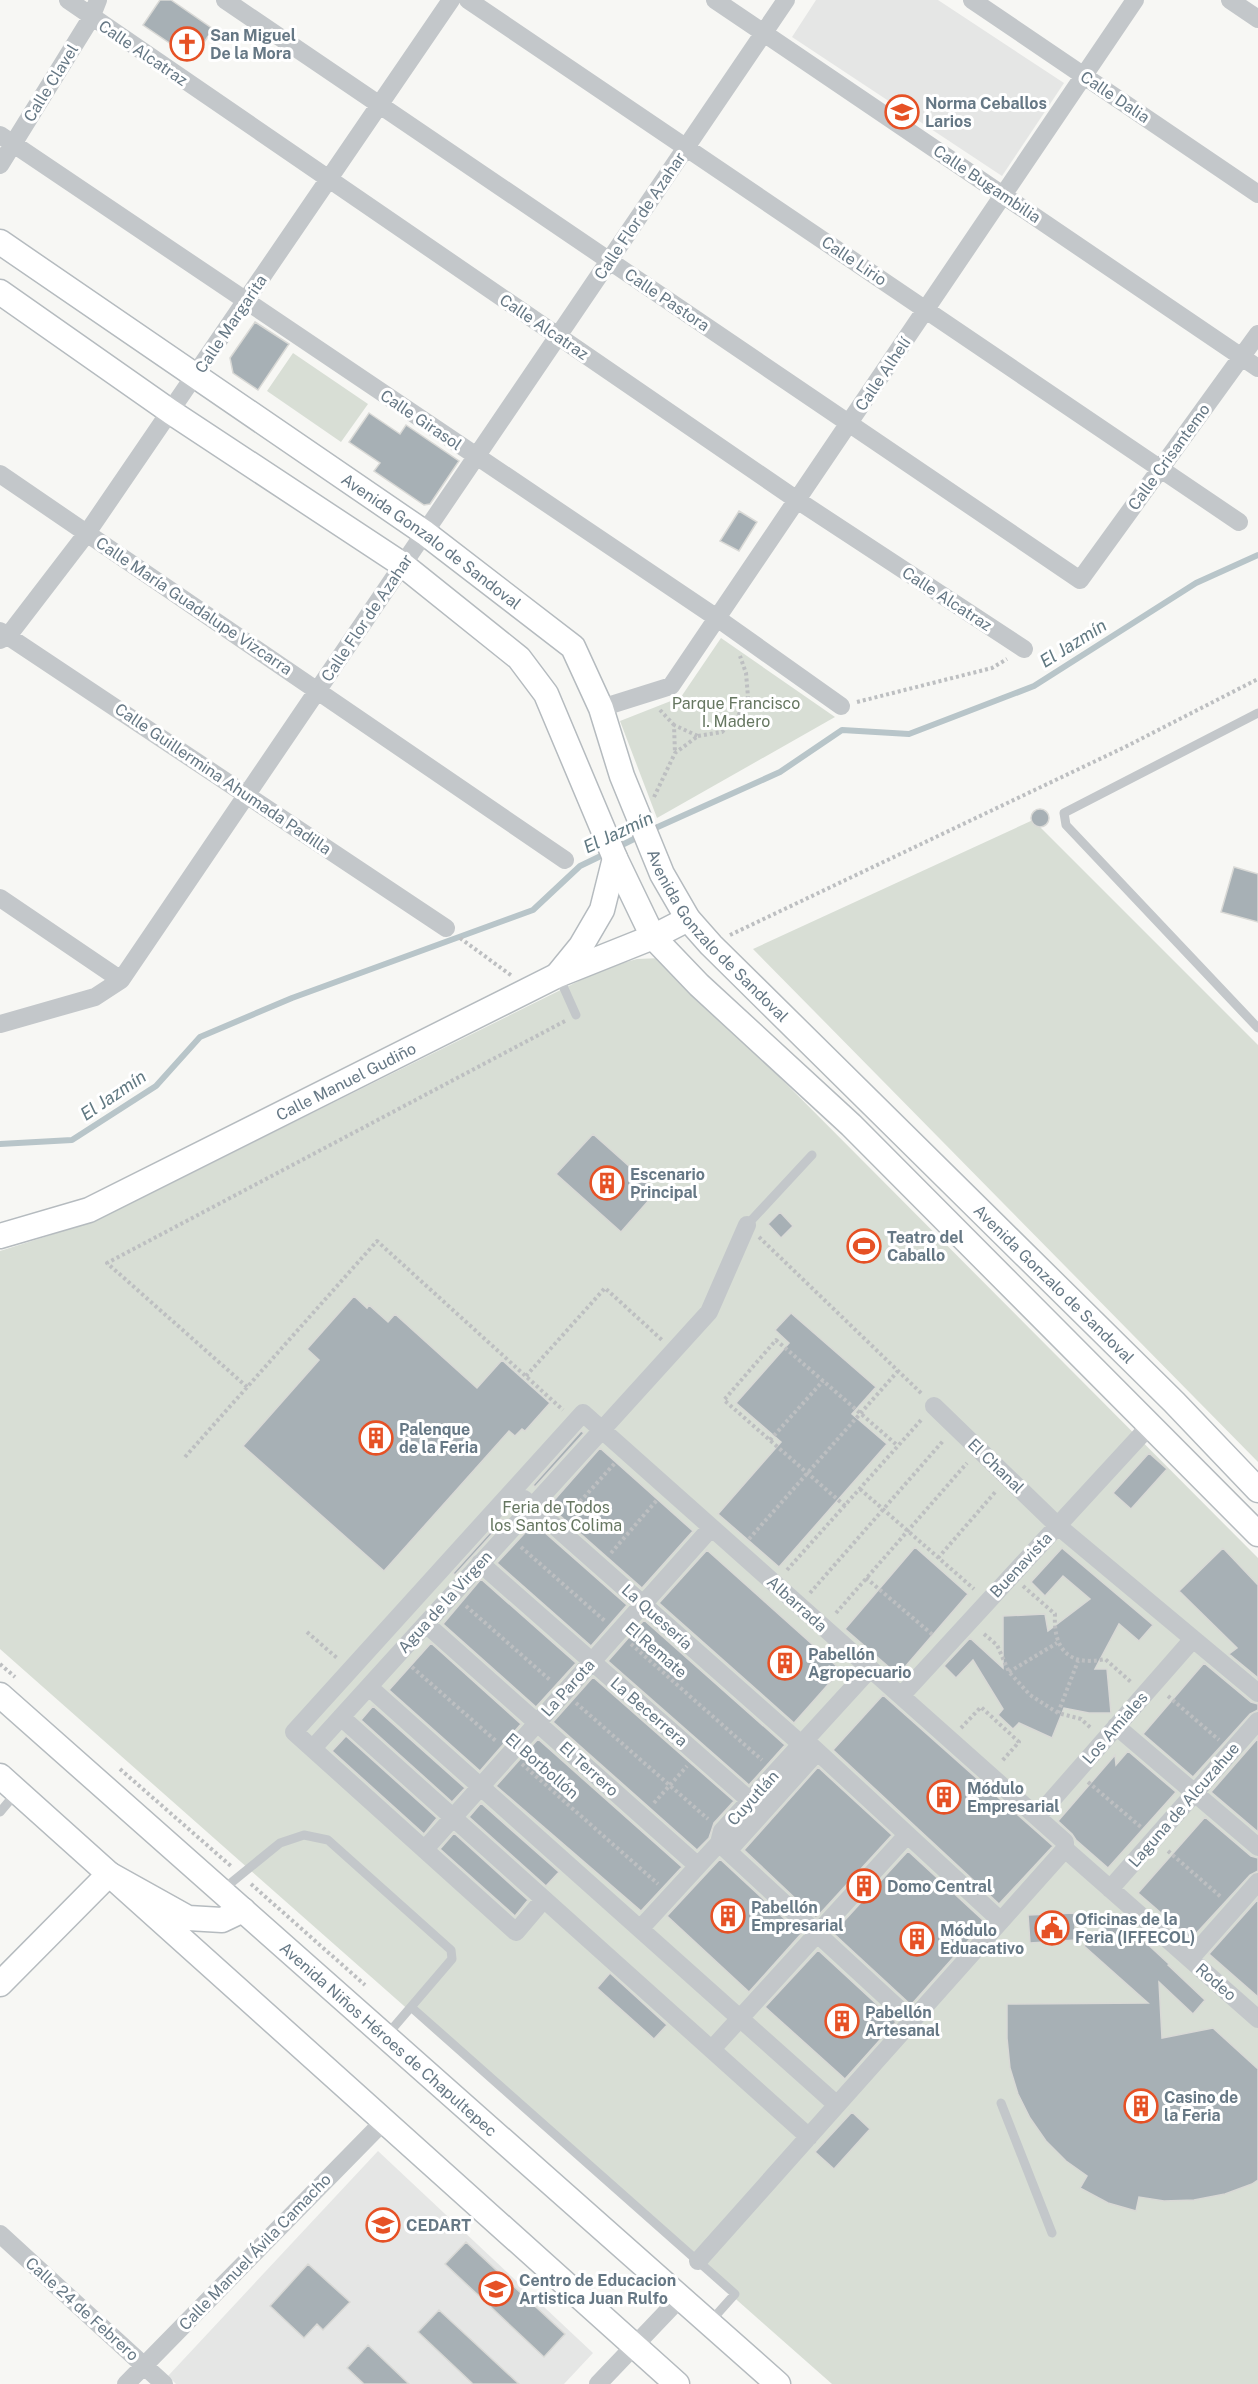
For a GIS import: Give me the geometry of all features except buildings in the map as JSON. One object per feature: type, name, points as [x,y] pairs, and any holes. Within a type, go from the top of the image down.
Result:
[{"type":"main road","name":"Avenida Gonzalo de Sandoval","points":[[0,242],[424,533],[573,646],[601,708],[622,776],[645,813],[650,846],[662,874],[688,919],[711,945],[1165,1394],[1258,1490]]},
{"type":"main road","name":"Avenida Gonzalo de Sandoval","points":[[0,292],[171,412],[403,565],[519,658],[546,694],[612,850],[653,937],[699,985],[851,1125],[1258,1534]]},
{"type":"main road","points":[[558,975],[581,946],[602,910],[612,850]]},
{"type":"main road","name":"Calle Manuel Gudiño","points":[[0,1236],[89,1210],[530,988],[653,937],[688,919]]},
{"type":"main road","name":"Avenida Niños Héroes de Chapultepec","points":[[9,1687],[221,1891],[778,2384]]},
{"type":"main road","points":[[9,1784],[676,2384]]},
{"type":"main road","points":[[109,1874],[188,1918],[222,1920],[243,1910]]},
{"type":"main road","points":[[0,1984],[109,1874]]},
{"type":"street","name":"Calle Alcatraz","points":[[68,0],[91,18],[797,500],[1024,649]]},
{"type":"street","name":"Calle Clavel","points":[[0,165],[6,140],[91,18],[98,0]]},
{"type":"street","name":"Calle Pastora","points":[[225,0],[1080,580]]},
{"type":"street","name":"Calle Margarita","points":[[3,635],[87,533],[451,0]]},
{"type":"street","name":"Calle Lirio","points":[[468,0],[1239,522]]},
{"type":"street","name":"Calle Bugambilia","points":[[716,0],[1258,368]]},
{"type":"street","name":"Calle Flor de Azahar","points":[[0,1024],[95,997],[121,980],[786,0]]},
{"type":"street","name":"Calle Dalia","points":[[972,0],[1258,194]]},
{"type":"street","name":"Calle Alhelí","points":[[601,708],[671,686],[1135,0]]},
{"type":"street","points":[[1230,0],[1258,19]]},
{"type":"street","name":"Calle Girasol","points":[[6,140],[717,618],[841,706]]},
{"type":"street","name":"Calle Crisantemo","points":[[1080,580],[1258,334]]},
{"type":"street","name":"Calle María Guadalupe Vizcarra","points":[[0,474],[565,860]]},
{"type":"street","name":"Calle Guillermina Ahumada Padilla","points":[[3,635],[446,928]]},
{"type":"street","points":[[0,898],[121,980]]},
{"type":"street","name":"Agua de la Virgen","points":[[579,1417],[294,1732],[313,1748],[709,1312],[747,1225]]},
{"type":"street","name":"El Chanal","points":[[934,1406],[1058,1526],[1258,1694]]},
{"type":"street","name":"Albarrada","points":[[579,1417],[601,1430],[626,1451],[1037,1817],[1065,1846]]},
{"type":"street","name":"Buenavista","points":[[901,1696],[1142,1434]]},
{"type":"street","name":"La Quesería","points":[[513,1490],[808,1746],[1001,1921]]},
{"type":"street","name":"La Parota","points":[[425,1849],[711,1528]]},
{"type":"street","name":"La Becerrera","points":[[480,1563],[757,1806]]},
{"type":"street","name":"El Terrero","points":[[426,1624],[698,1866]]},
{"type":"street","name":"Los Amiales","points":[[1037,1817],[1193,1639]]},
{"type":"street","name":"Cuyutlán","points":[[640,1929],[698,1866],[724,1847],[722,1832],[757,1806],[870,1669]]},
{"type":"street","points":[[369,1687],[837,2105]]},
{"type":"street","points":[[342,1717],[809,2137]]},
{"type":"street","name":"Laguna de Alcuzahue","points":[[1110,1889],[1258,1721]]},
{"type":"street","points":[[1116,1726],[1258,1847]]},
{"type":"street","name":"Cuyutlán","points":[[757,1806],[776,1772],[808,1746]]},
{"type":"street","points":[[313,1748],[516,1932],[544,1899]]},
{"type":"street","points":[[712,2049],[908,1835]]},
{"type":"street","points":[[698,2261],[1065,1846]]},
{"type":"street","name":"Rodeo","points":[[1065,1846],[1110,1889],[1258,2019]]},
{"type":"street","points":[[724,1847],[912,2021]]},
{"type":"street","points":[[1190,1959],[1258,1882]]},
{"type":"street","name":"Calle Manuel Ávila Camacho","points":[[126,2384],[384,2121]]},
{"type":"street","name":"Calle 24 de Febrero","points":[[0,2234],[164,2384]]},
{"type":"street","points":[[598,2384],[681,2298]]},
{"type":"lane","points":[[1258,713],[1064,813],[1066,825],[1258,1028]]},
{"type":"lane","points":[[558,975],[576,1015]]},
{"type":"lane","points":[[747,1225],[812,1155]]},
{"type":"lane","points":[[0,1812],[9,1784]]},
{"type":"lane","points":[[221,1891],[280,1843],[304,1835],[328,1840],[451,1950],[452,1959],[386,2037]]},
{"type":"lane","points":[[411,2007],[735,2294],[709,2323]]},
{"type":"lane","points":[[1001,2103],[1052,2233]]},
{"type":"path","points":[[841,706],[992,668],[1024,649]]},
{"type":"path","points":[[660,710],[674,725],[698,735],[722,732],[738,716],[748,697],[746,673],[740,656]]},
{"type":"path","points":[[711,945],[1125,747],[1258,679]]},
{"type":"path","points":[[674,725],[675,753]]},
{"type":"path","points":[[645,813],[675,753],[698,735]]},
{"type":"path","points":[[471,946],[530,988]]},
{"type":"path","points":[[247,1387],[107,1263],[576,1015]]},
{"type":"path","points":[[747,1225],[934,1406],[775,1584]]},
{"type":"path","points":[[185,1456],[377,1241],[526,1376],[579,1417]]},
{"type":"path","points":[[526,1376],[605,1288],[673,1351]]},
{"type":"path","points":[[845,1506],[724,1400],[776,1340],[898,1446]]},
{"type":"path","points":[[738,1552],[898,1371]]},
{"type":"path","points":[[770,1440],[823,1381]]},
{"type":"path","points":[[799,1605],[956,1427]]},
{"type":"path","points":[[824,1627],[979,1449]]},
{"type":"path","points":[[556,1528],[626,1451]]},
{"type":"path","points":[[938,1558],[1008,1477]]},
{"type":"path","points":[[600,1566],[668,1489]]},
{"type":"path","points":[[860,1489],[988,1602]]},
{"type":"path","name":"El Remate","points":[[507,1534],[776,1772]]},
{"type":"path","points":[[1012,1576],[1054,1614],[1054,1629],[1058,1643],[1066,1654],[1078,1660],[1093,1662],[1105,1659],[1232,1750]]},
{"type":"path","points":[[866,1578],[946,1647]]},
{"type":"path","points":[[1009,1672],[1058,1643]]},
{"type":"path","points":[[997,1646],[1009,1672],[1030,1695],[1058,1713],[1081,1719]]},
{"type":"path","name":"El Borbollón","points":[[398,1654],[671,1896]]},
{"type":"path","points":[[1058,1713],[1078,1660]]},
{"type":"path","points":[[0,1664],[9,1687]]},
{"type":"path","points":[[951,1740],[981,1707],[1019,1742],[989,1774]]},
{"type":"path","points":[[642,1816],[697,1754]]},
{"type":"path","points":[[115,1764],[365,1985]]},
{"type":"shaded area","points":[[816,0],[938,0],[1064,83],[1002,176],[792,37]]},
{"type":"shaded area","name":"CEDART","points":[[378,2151],[593,2353],[564,2384],[176,2384],[168,2376]]},
{"type":"green space","points":[[293,353],[368,404],[341,442],[267,391]]},
{"type":"green space","name":"Parque Francisco I. Madero","points":[[721,638],[835,717],[657,818],[620,721],[681,697]]},
{"type":"green space","points":[[1033,820],[1258,1045],[1258,1462],[753,949]]},
{"type":"green space","name":"Feria de Todos los Santos Colima","points":[[661,958],[1258,1558],[1258,2384],[832,2384],[0,1649],[0,1251],[95,1221],[605,968],[637,959]]},
{"type":"waterway","name":"El Jazmín","points":[[651,830],[780,772],[842,730],[909,734],[1034,686],[1196,583],[1258,555]]},
{"type":"waterway","name":"El Jazmín","points":[[616,848],[642,835]]},
{"type":"waterway","name":"El Jazmín","points":[[0,1144],[72,1140],[156,1086],[200,1037],[292,998],[533,910],[580,866],[607,853]]},
{"type":"place","name":"San Miguel De la Mora","points":[[187,44]]},
{"type":"place","name":"Norma Ceballos Larios","points":[[902,112]]},
{"type":"place","name":"Escenario Principal","points":[[607,1183]]},
{"type":"place","name":"Teatro del Caballo","points":[[864,1246]]},
{"type":"place","name":"Palenque de la Feria","points":[[376,1438]]},
{"type":"place","name":"Pabellón Agropecuario","points":[[785,1663]]},
{"type":"place","name":"Módulo Empresarial","points":[[944,1797]]},
{"type":"place","name":"Domo Central","points":[[864,1886]]},
{"type":"place","name":"Pabellón Empresarial","points":[[728,1916]]},
{"type":"place","name":"Oficinas de la Feria (IFFECOL)","points":[[1052,1928]]},
{"type":"place","name":"Módulo Eduacativo","points":[[917,1939]]},
{"type":"place","name":"Pabellón Artesanal","points":[[842,2021]]},
{"type":"place","name":"Casino de la Feria","points":[[1141,2106]]},
{"type":"place","name":"CEDART","points":[[383,2225]]},
{"type":"place","name":"Centro de Educacion Artistica Juan Rulfo","points":[[496,2289]]}]
